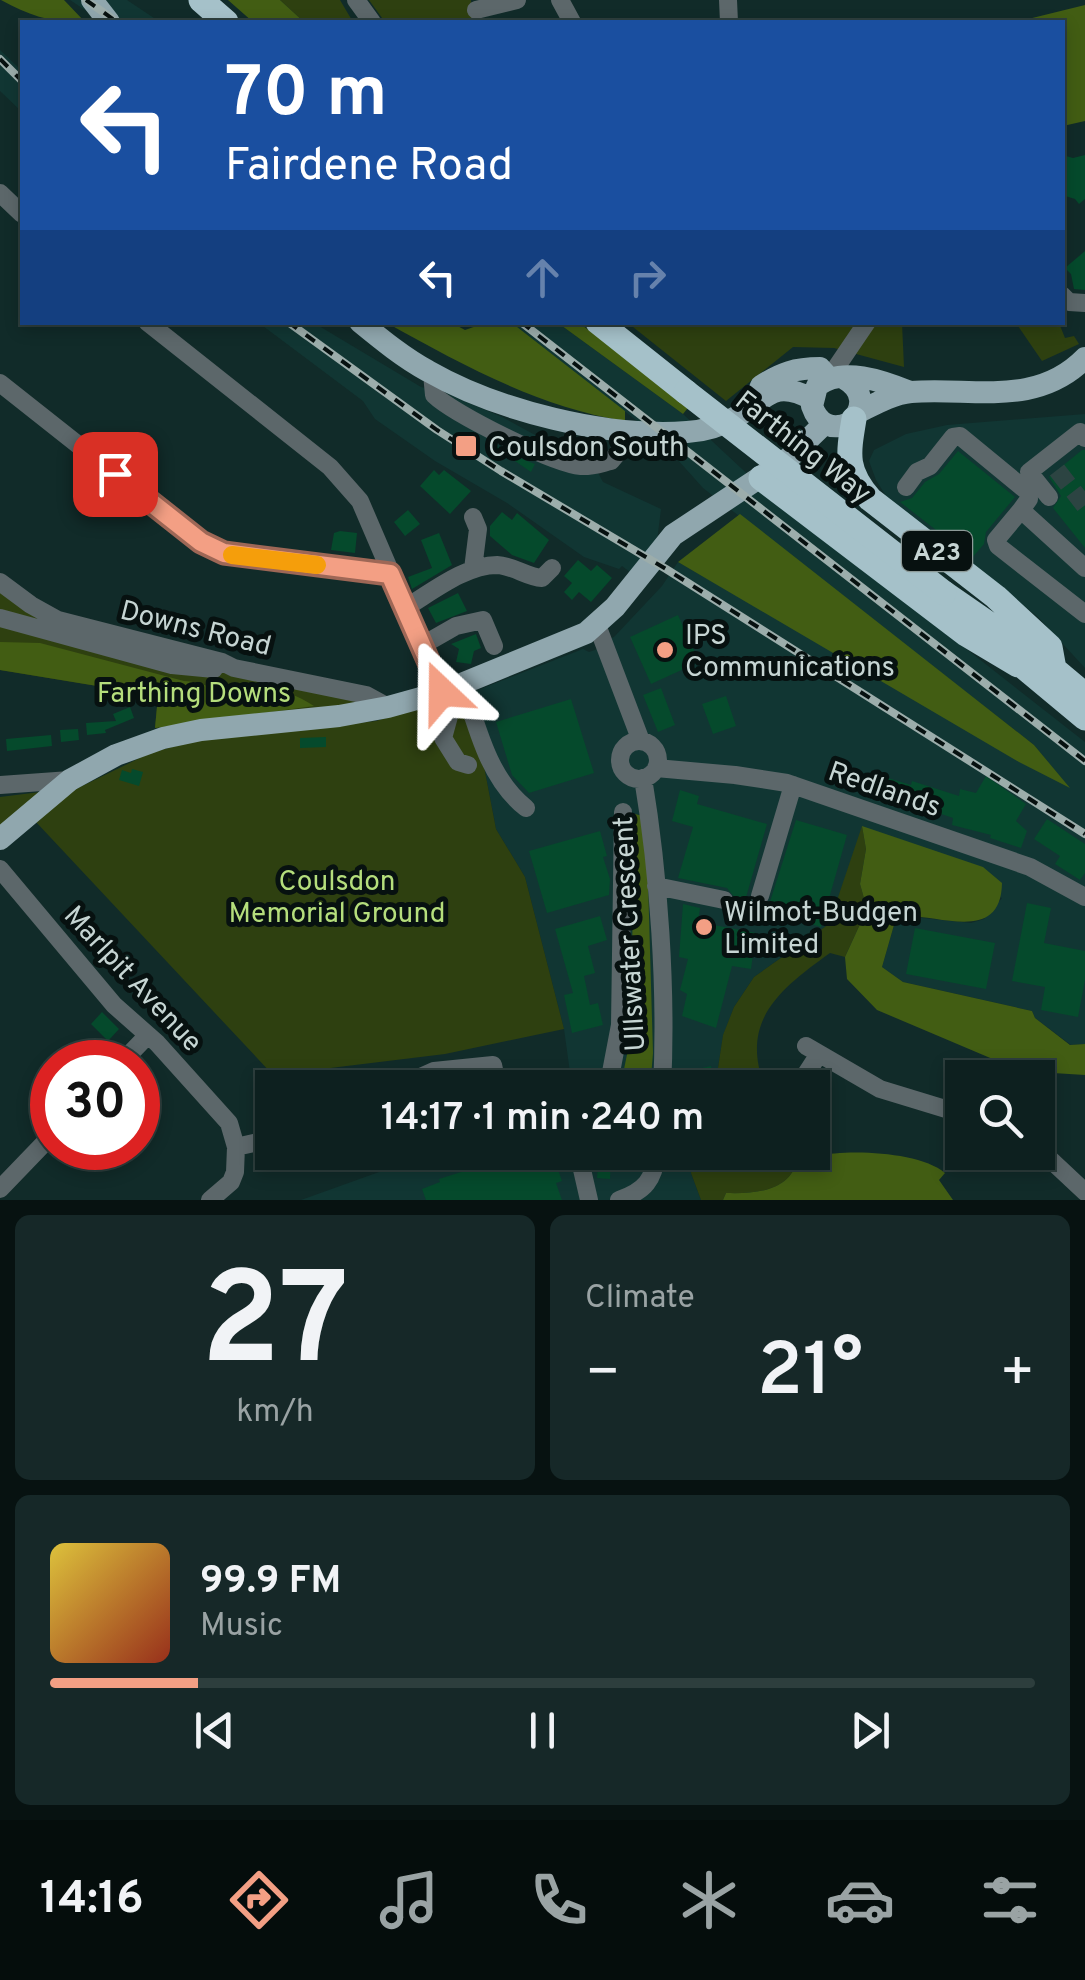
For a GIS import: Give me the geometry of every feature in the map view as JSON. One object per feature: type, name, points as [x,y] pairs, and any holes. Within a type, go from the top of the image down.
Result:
[{"type":"highway","points":[[201,0],[224,20]]},
{"type":"highway","name":"Farthing Way","points":[[602,325],[974,616],[1054,669],[1085,695]]},
{"type":"highway","name":"A23","points":[[851,393],[850,470],[859,486],[870,499],[996,597],[1050,647],[1054,669]]},
{"type":"highway","name":"A23","points":[[761,478],[966,634],[1018,665]]},
{"type":"highway","name":"Farthing Way","points":[[974,616],[1018,665],[1085,718]]},
{"type":"main road","points":[[92,0],[107,20]]},
{"type":"main road","points":[[364,325],[432,378],[570,422],[633,435],[710,428],[736,417],[772,391],[788,389],[812,399]]},
{"type":"main road","points":[[851,393],[843,426],[824,424],[814,413],[812,399],[817,386],[851,393],[1013,392],[1044,386],[1083,365]]},
{"type":"main road","points":[[757,400],[761,386],[783,372],[820,368],[851,393]]},
{"type":"main road","points":[[851,393],[888,382],[910,392]]},
{"type":"main road","points":[[0,839],[70,780],[116,755],[182,733],[388,707],[454,688],[592,629],[616,607],[674,534],[789,458],[824,424]]},
{"type":"street","points":[[476,11],[518,0]]},
{"type":"street","points":[[0,194],[20,212]]},
{"type":"street","points":[[150,325],[342,480],[360,501],[422,646],[454,688],[509,794],[526,808]]},
{"type":"street","points":[[851,393],[856,344],[866,325]]},
{"type":"street","points":[[851,393],[856,344]]},
{"type":"street","points":[[432,378],[434,395],[448,408],[578,466],[612,461],[633,435]]},
{"type":"street","points":[[0,383],[201,542],[224,553],[390,574]]},
{"type":"street","points":[[1049,497],[1030,472],[1053,464],[1080,432],[1085,438]]},
{"type":"street","points":[[906,487],[954,437],[960,436],[1028,492],[1029,499],[995,544],[1085,614]]},
{"type":"street","points":[[1020,510],[1085,568]]},
{"type":"street","points":[[472,517],[478,529],[472,569]]},
{"type":"street","points":[[405,608],[472,569],[495,565],[542,578],[552,568]]},
{"type":"street","points":[[0,582],[63,629]]},
{"type":"street","points":[[0,618],[63,629]]},
{"type":"street","points":[[422,646],[456,626],[482,620],[494,646]]},
{"type":"street","name":"Downs Road","points":[[63,629],[172,665],[234,668],[366,695],[388,707]]},
{"type":"street","points":[[592,629],[635,742],[656,750],[650,773],[632,777],[622,770],[620,758],[635,742]]},
{"type":"street","points":[[454,688],[443,738],[448,752],[468,765]]},
{"type":"street","name":"Redlands","points":[[650,773],[735,774],[793,785],[1030,868],[1085,898]]},
{"type":"street","name":"Ullswater Crescent","points":[[650,773],[663,1070]]},
{"type":"street","points":[[0,784],[70,780]]},
{"type":"street","points":[[760,896],[793,785]]},
{"type":"street","points":[[611,1070],[620,1025],[623,812]]},
{"type":"street","name":"Marlpit Avenue","points":[[0,869],[114,1005],[229,1124],[236,1147]]},
{"type":"street","points":[[656,886],[724,900]]},
{"type":"street","points":[[143,1040],[147,1036]]},
{"type":"street","points":[[807,1070],[813,1050],[880,1090],[945,1109]]},
{"type":"street","points":[[446,1070],[493,1066],[494,1070]]},
{"type":"street","points":[[210,1200],[231,1182],[236,1147],[255,1143]]},
{"type":"street","points":[[0,1190],[30,1158]]},
{"type":"street","points":[[1055,1164],[1085,1192]]},
{"type":"street","points":[[582,1170],[589,1200]]},
{"type":"street","points":[[619,1200],[638,1193],[655,1170]]},
{"type":"shaded area","points":[[70,0],[127,0],[157,20],[100,20]]},
{"type":"shaded area","points":[[0,50],[20,69],[20,110],[0,91]]},
{"type":"shaded area","points":[[262,325],[317,325],[421,387],[502,417],[548,442],[588,454],[603,482],[661,509],[656,549],[630,572],[622,566],[619,569],[584,557],[375,419],[363,401]]},
{"type":"shaded area","points":[[515,325],[561,325],[683,414],[770,495],[1085,742],[1085,1044],[1071,1045],[1035,1018],[1032,1011],[903,982],[882,967],[894,925],[903,916],[971,923],[984,919],[1002,898],[863,827],[829,924],[754,977],[734,1007],[723,1036],[719,1070],[570,1070],[564,1029],[525,877],[496,829],[470,693],[583,649],[595,650],[615,636],[662,586],[678,562],[1067,785],[1034,745],[703,488],[669,446]]},
{"type":"shaded area","points":[[1085,414],[1085,668],[1038,617],[886,496],[869,461],[874,450],[906,434],[947,425]]},
{"type":"shaded area","points":[[385,1170],[691,1170],[701,1200],[301,1200]]},
{"type":"green space","points":[[1,0],[64,0],[83,20],[57,20]]},
{"type":"green space","points":[[228,0],[280,0],[302,20],[251,20]]},
{"type":"green space","points":[[280,0],[340,0],[352,20],[302,20]]},
{"type":"green space","points":[[369,0],[471,0],[473,20],[384,20]]},
{"type":"green space","points":[[1085,5],[1085,121],[1065,126],[1065,20],[1024,20]]},
{"type":"green space","points":[[391,325],[456,325],[465,330],[479,325],[515,325],[625,411],[625,421],[562,406],[473,369]]},
{"type":"green space","points":[[561,325],[582,325],[691,404],[683,414]]},
{"type":"green space","points":[[631,325],[902,325],[904,367],[834,348],[793,347],[726,401]]},
{"type":"green space","points":[[1013,325],[1060,325],[1065,338],[1074,336],[1079,344],[1042,361],[1018,326]]},
{"type":"green space","points":[[740,514],[1034,745],[1070,788],[678,562]]},
{"type":"green space","name":"Farthing Downs","points":[[0,588],[29,609],[364,703],[155,728],[158,696],[0,670]]},
{"type":"green space","points":[[0,642],[40,643],[230,693],[279,691],[314,706],[155,728],[158,696],[0,670]]},
{"type":"green space","name":"Coulsdon Memorial Ground","points":[[470,693],[496,829],[525,877],[564,1029],[445,1054],[314,1070],[268,1070],[36,822],[74,790],[150,753],[194,741],[376,721]]},
{"type":"green space","points":[[40,792],[0,827],[0,797]]},
{"type":"green space","points":[[635,814],[643,816],[647,847],[652,1070],[624,1070],[630,1040]]},
{"type":"green space","points":[[862,826],[866,849],[860,884],[867,909],[845,957],[830,953],[795,980],[769,1009],[757,1043],[760,1070],[719,1070],[723,1035],[734,1007],[754,977],[829,924]]},
{"type":"green space","points":[[862,826],[983,867],[1002,883],[999,902],[991,914],[980,920],[903,916],[894,925],[882,967],[903,982],[1032,1011],[1035,1018],[1070,1045],[1085,1044],[1085,1075],[1055,1073],[1055,1060],[995,1060],[877,1010],[847,979],[845,957],[867,909],[860,884],[866,849]]},
{"type":"green space","points":[[830,1155],[902,1157],[919,1160],[945,1173],[939,1180],[953,1200],[723,1200],[726,1193],[773,1188],[793,1170],[830,1170]]},
{"type":"green space","points":[[793,1170],[773,1188],[726,1193],[723,1200],[701,1200],[691,1173]]},
{"type":"building","points":[[1085,155],[1085,199],[1079,204],[1065,196],[1065,158]]},
{"type":"building","points":[[1085,251],[1085,290],[1074,289],[1071,274],[1065,268]]},
{"type":"building","points":[[486,441],[535,464],[531,472]]},
{"type":"building","points":[[1082,450],[1085,548],[1053,508],[1061,496],[1049,477]]},
{"type":"building","points":[[958,451],[1015,497],[986,532],[984,544],[972,558],[900,502],[912,498]]},
{"type":"building","points":[[434,470],[439,475],[444,470],[471,491],[450,514],[420,486]]},
{"type":"building","points":[[408,510],[420,524],[405,536],[394,522]]},
{"type":"building","points":[[502,512],[512,520],[517,513],[549,540],[534,563],[512,555],[490,536],[490,526]]},
{"type":"building","points":[[334,533],[357,533],[355,553],[331,550]]},
{"type":"building","points":[[439,533],[452,565],[412,589],[408,577],[432,568],[421,540]]},
{"type":"building","points":[[578,560],[591,571],[597,565],[612,578],[591,602],[579,592],[572,600],[564,592],[572,583],[564,576]]},
{"type":"building","points":[[458,593],[467,611],[436,623],[428,608]]},
{"type":"building","name":"IPS Communications","points":[[678,615],[699,662],[651,684],[630,637]]},
{"type":"building","points":[[476,634],[481,648],[474,651],[471,664],[456,662],[459,649],[451,644]]},
{"type":"building","points":[[661,688],[675,725],[658,732],[643,695]]},
{"type":"building","points":[[726,696],[736,726],[713,734],[702,704]]},
{"type":"building","points":[[571,699],[594,773],[529,793],[512,775],[496,722]]},
{"type":"building","points":[[130,707],[134,718],[105,730],[106,733],[87,735],[86,723],[116,721],[113,714]]},
{"type":"building","points":[[78,729],[79,740],[61,742],[60,730]]},
{"type":"building","points":[[51,735],[52,746],[7,751],[6,739]]},
{"type":"building","points":[[326,737],[326,747],[300,748],[300,738]]},
{"type":"building","points":[[132,769],[143,772],[139,786],[119,780],[122,770],[131,773]]},
{"type":"building","points":[[872,773],[959,796],[960,789],[976,793],[986,776],[1026,804],[1016,821],[1027,831],[1021,848],[952,825],[953,818],[867,789]]},
{"type":"building","points":[[680,790],[699,796],[697,804],[767,824],[745,901],[736,899],[727,888],[678,878],[693,827],[672,821]]},
{"type":"building","points":[[1047,819],[1085,844],[1085,873],[1080,880],[1055,864],[1060,856],[1034,839]]},
{"type":"building","points":[[796,820],[847,835],[821,927],[767,911]]},
{"type":"building","points":[[600,831],[607,856],[603,857],[610,879],[609,895],[547,913],[529,851]]},
{"type":"building","points":[[1027,903],[1051,908],[1044,943],[1085,951],[1085,980],[1078,1017],[1041,1010],[1045,987],[1012,981]]},
{"type":"building","points":[[683,904],[700,908],[698,922],[756,933],[751,969],[732,966],[716,1028],[682,1016],[687,994],[680,990],[688,959],[679,957]]},
{"type":"building","points":[[600,916],[607,940],[588,946],[595,973],[584,976],[590,1005],[598,1003],[603,1025],[572,1033],[564,995],[573,993],[555,929]]},
{"type":"building","points":[[915,928],[995,943],[986,989],[906,974]]},
{"type":"building","points":[[102,1012],[119,1029],[107,1040],[91,1024]]},
{"type":"building","points":[[468,1170],[558,1170],[562,1181],[556,1183],[562,1200],[426,1200],[422,1189],[440,1182],[439,1179]]},
{"type":"building","points":[[598,1170],[610,1170],[610,1179],[597,1178]]},
{"type":"tunnel","points":[[1057,470],[1085,506]]},
{"type":"railway","points":[[86,0],[114,20]]},
{"type":"railway","points":[[0,59],[20,79]]},
{"type":"railway","points":[[292,325],[437,430],[666,569],[1085,834]]},
{"type":"railway","points":[[525,325],[1085,761]]},
{"type":"slow traffic","points":[[232,555],[317,565]]},
{"type":"place","name":"Coulsdon South","points":[[466,446]]},
{"type":"place","name":"IPS Communications","points":[[665,650]]},
{"type":"place","name":"Wilmot-Budgen Limited","points":[[704,927]]},
{"type":"route","points":[[115,474],[201,542],[224,553],[390,574],[442,692]]}]
